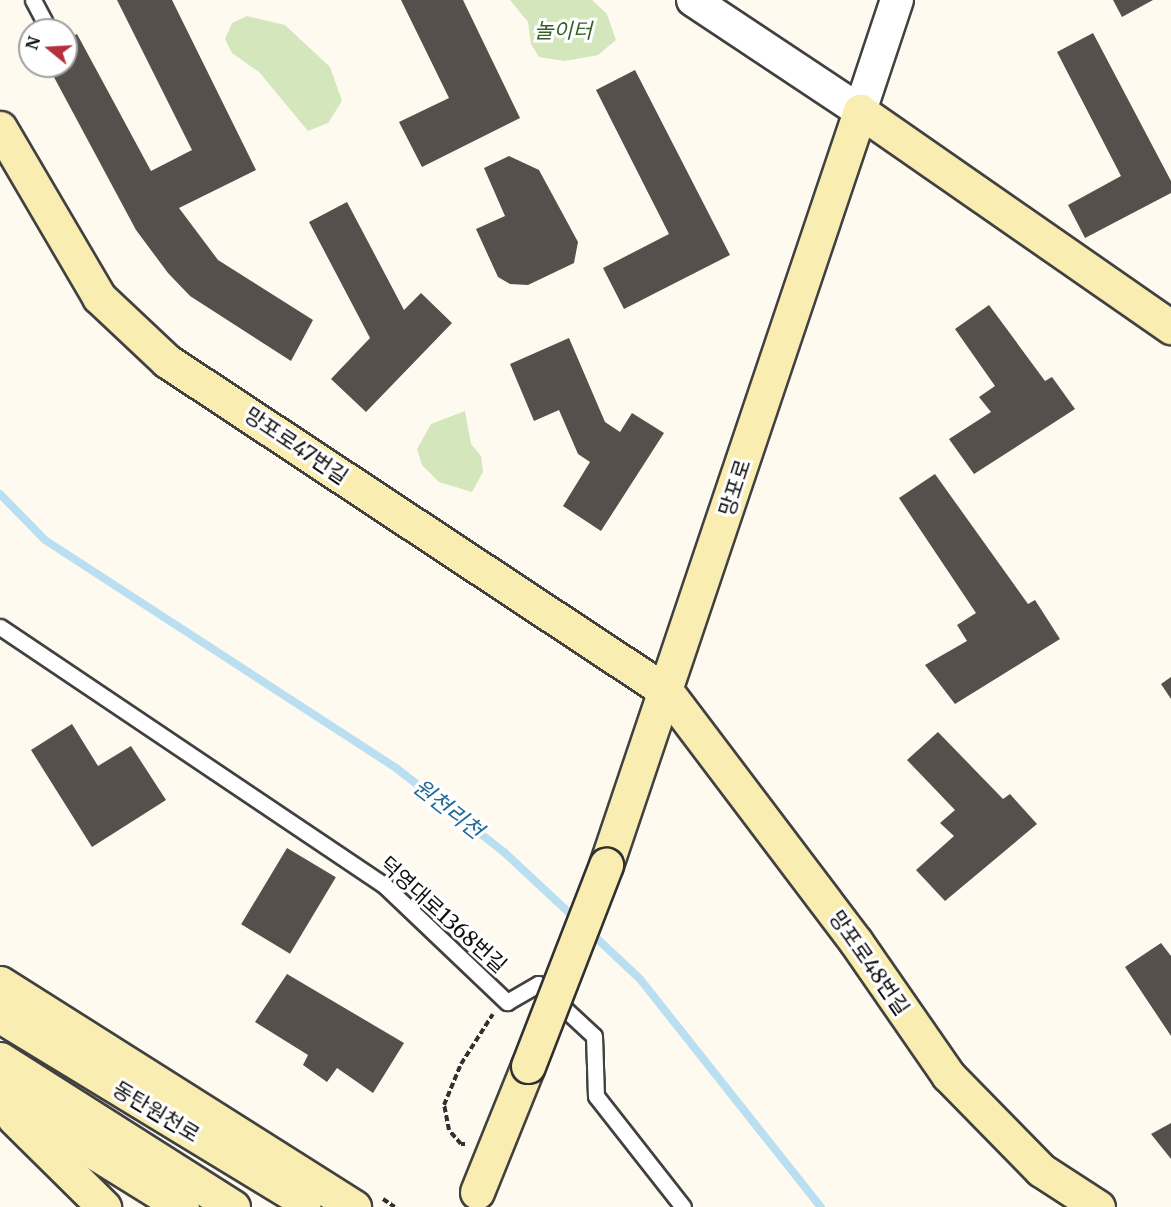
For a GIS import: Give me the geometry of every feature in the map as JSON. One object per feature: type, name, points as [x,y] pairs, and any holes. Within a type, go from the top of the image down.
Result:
[{"type":"street","points":[[693,0],[860,111],[1171,327]]},
{"type":"street","points":[[860,111],[897,0]]},
{"type":"street","name":"망포로","points":[[477,1192],[606,865],[667,692],[860,111]]},
{"type":"street","name":"망포로47번길","points":[[0,128],[99,297],[167,361],[667,692]]},
{"type":"street","name":"망포로48번길","points":[[667,692],[856,942],[948,1075],[1041,1170],[1098,1207]]},
{"type":"street","points":[[0,983],[354,1207]]},
{"type":"street","name":"동탄원천로","points":[[0,1016],[313,1207]]},
{"type":"street","name":"동탄원천로","points":[[0,1059],[233,1207]]},
{"type":"street","points":[[0,1094],[182,1207]]},
{"type":"street","points":[[0,1104],[104,1207]]},
{"type":"lane","points":[[33,0],[42,18]]},
{"type":"lane","name":"덕영대로1368번길","points":[[0,627],[384,885],[507,1002],[538,984],[594,1036],[596,1096],[683,1207]]},
{"type":"path","points":[[475,1141],[461,1144],[449,1130],[444,1105],[461,1064],[485,1021],[507,1002]]},
{"type":"green space","name":"놀이터","points":[[510,0],[592,0],[607,14],[616,40],[598,55],[565,61],[539,57],[531,44],[528,22]]},
{"type":"green space","points":[[247,16],[285,25],[330,67],[342,101],[328,123],[308,131],[259,72],[232,53],[225,39],[232,23]]},
{"type":"green space","points":[[465,411],[471,444],[481,456],[483,472],[472,492],[439,482],[422,465],[417,449],[431,424]]},
{"type":"building","points":[[117,0],[172,0],[256,170],[179,208],[218,260],[313,320],[291,361],[190,296],[168,273],[136,230],[54,78],[78,78],[78,36],[151,171],[192,150]]},
{"type":"building","points":[[401,0],[463,0],[520,118],[422,167],[399,122],[449,98]]},
{"type":"building","points":[[1113,0],[1153,0],[1122,17]]},
{"type":"building","points":[[1093,33],[1171,181],[1171,193],[1085,238],[1068,205],[1121,176],[1057,52]]},
{"type":"building","points":[[635,70],[730,255],[624,309],[603,268],[669,234],[596,90]]},
{"type":"building","points":[[509,156],[539,170],[578,242],[574,263],[528,285],[510,284],[498,277],[476,229],[505,216],[484,168]]},
{"type":"building","points":[[347,202],[404,310],[421,293],[452,323],[366,412],[331,379],[370,338],[309,222]]},
{"type":"building","points":[[989,305],[1045,381],[1052,377],[1075,409],[974,474],[949,439],[991,412],[979,397],[995,386],[955,329]]},
{"type":"building","points":[[569,338],[605,422],[620,432],[632,413],[664,433],[601,531],[563,506],[590,462],[578,454],[559,410],[534,421],[510,364]]},
{"type":"building","points":[[935,474],[1028,604],[1035,600],[1060,639],[955,704],[925,665],[967,641],[957,625],[976,613],[899,498]]},
{"type":"building","points":[[1171,677],[1171,699],[1161,684]]},
{"type":"building","points":[[72,724],[98,766],[131,746],[166,800],[92,847],[31,750]]},
{"type":"building","points":[[938,732],[1003,799],[1010,794],[1037,824],[945,901],[916,870],[954,836],[940,823],[955,810],[907,760]]},
{"type":"building","points":[[287,848],[336,877],[290,954],[241,924]]},
{"type":"building","points":[[1161,943],[1171,956],[1171,1036],[1125,967]]},
{"type":"building","points":[[287,974],[404,1043],[373,1093],[337,1068],[327,1082],[303,1065],[308,1055],[255,1022]]},
{"type":"building","points":[[1171,1123],[1171,1159],[1151,1134]]},
{"type":"waterway","name":"원천리천","points":[[0,494],[45,540],[396,768],[504,852],[577,920]]},
{"type":"waterway","name":"원천리천","points":[[589,931],[640,979],[821,1207]]}]
